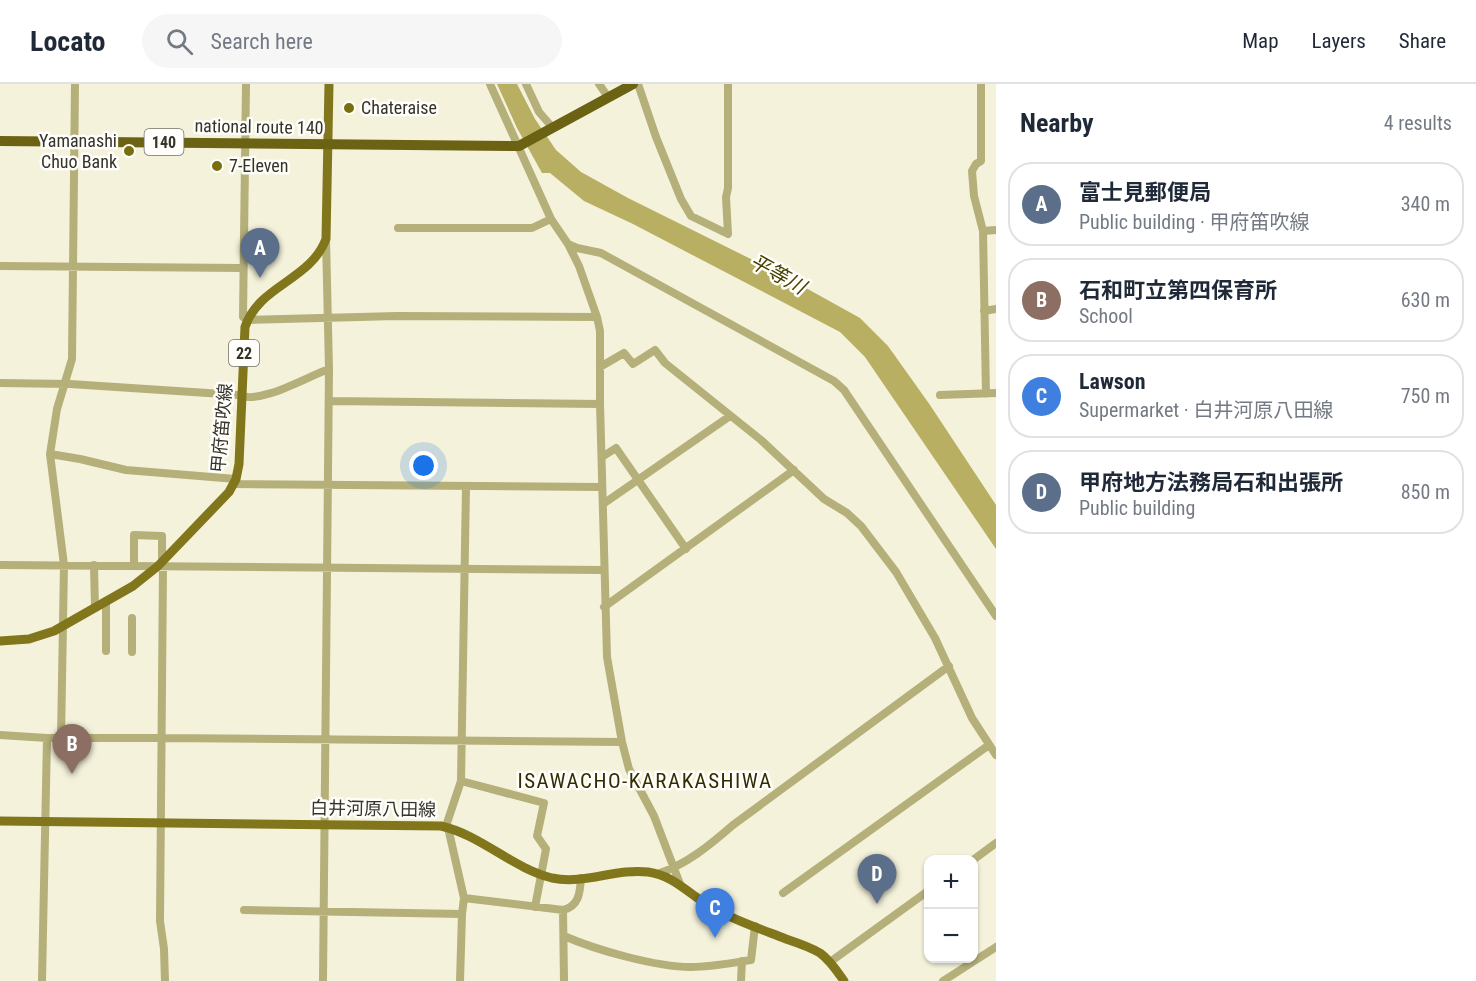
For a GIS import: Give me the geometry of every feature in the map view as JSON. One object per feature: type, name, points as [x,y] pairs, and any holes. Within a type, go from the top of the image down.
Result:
[{"type":"highway","name":"national route 140","points":[[0,141],[520,145],[633,84]]},
{"type":"main road","points":[[326,239],[329,84]]},
{"type":"main road","name":"22","points":[[247,320],[255,307],[265,298],[315,260],[326,239]]},
{"type":"main road","name":"甲府笛吹線","points":[[0,641],[29,639],[44,635],[133,586],[161,565],[219,503],[235,482],[247,320]]},
{"type":"main road","name":"白井河原八田線","points":[[0,821],[433,825],[449,828],[541,874],[558,879],[633,872],[657,873],[680,884],[714,908],[811,949],[830,962],[844,981]]},
{"type":"street","points":[[61,738],[64,565],[50,454],[57,410],[72,359],[75,84]]},
{"type":"street","points":[[246,84],[247,143],[242,268],[243,317],[247,320],[397,316],[597,317]]},
{"type":"street","points":[[490,84],[520,145],[552,219],[579,266],[597,317],[600,331],[604,607],[607,657],[629,769],[654,816],[680,884]]},
{"type":"street","points":[[526,84],[539,112],[551,128]]},
{"type":"street","points":[[599,84],[608,98]]},
{"type":"street","points":[[638,84],[658,142],[681,199],[691,216],[728,234],[726,197],[729,188],[728,84]]},
{"type":"street","points":[[981,84],[981,161],[975,164],[972,171],[974,196],[983,231],[986,394]]},
{"type":"street","points":[[398,228],[532,228],[552,219]]},
{"type":"street","points":[[983,231],[996,230]]},
{"type":"street","points":[[323,981],[329,401],[326,239]]},
{"type":"street","points":[[568,244],[601,253],[834,381],[844,390],[996,616]]},
{"type":"street","points":[[0,266],[242,268]]},
{"type":"street","points":[[984,311],[996,309]]},
{"type":"street","points":[[600,367],[624,353],[633,364],[655,350],[665,363],[761,440],[824,499],[854,519],[896,572],[950,666],[972,718],[996,755]]},
{"type":"street","points":[[0,383],[238,395],[249,398],[274,392],[329,369]]},
{"type":"street","points":[[940,395],[996,393]]},
{"type":"street","points":[[329,401],[600,404]]},
{"type":"street","points":[[603,504],[730,416]]},
{"type":"street","points":[[602,457],[616,448],[686,549]]},
{"type":"street","points":[[50,454],[126,470],[235,482],[466,487],[602,487]]},
{"type":"street","points":[[604,607],[794,470]]},
{"type":"street","points":[[460,981],[464,898],[447,823],[461,782],[466,487]]},
{"type":"street","points":[[134,566],[134,535],[162,536],[160,921],[165,981]]},
{"type":"street","points":[[0,565],[604,570]]},
{"type":"street","points":[[94,565],[95,608]]},
{"type":"street","points":[[106,601],[106,651]]},
{"type":"street","points":[[132,618],[132,652]]},
{"type":"street","points":[[657,873],[674,869],[710,845],[733,825],[950,666]]},
{"type":"street","points":[[0,735],[47,738],[622,742]]},
{"type":"street","points":[[42,981],[47,738]]},
{"type":"street","points":[[783,893],[989,745]]},
{"type":"street","points":[[461,782],[544,803],[537,836],[546,849],[535,907]]},
{"type":"street","points":[[978,856],[996,843]]},
{"type":"street","points":[[464,898],[563,910],[575,904],[581,878]]},
{"type":"street","points":[[830,962],[924,894]]},
{"type":"street","points":[[244,910],[462,914]]},
{"type":"street","points":[[563,910],[564,981]]},
{"type":"street","points":[[564,936],[582,944],[660,964],[690,967],[751,960],[755,926]]},
{"type":"street","points":[[943,981],[996,946]]},
{"type":"street","points":[[741,981],[742,961]]},
{"type":"water","name":"平等川","points":[[497,84],[517,84],[535,119],[556,150],[581,172],[777,272],[860,318],[888,346],[996,505],[996,549],[865,357],[840,332],[633,224],[584,201],[550,173],[542,173],[517,128]]},
{"type":"place","name":"Chateraise","points":[[349,108]]},
{"type":"place","name":"Yamanashi Chuo Bank","points":[[129,151]]},
{"type":"place","name":"7-Eleven","points":[[217,166]]},
{"type":"place","name":"富士見郵便局","points":[[260,278]]},
{"type":"place","name":"石和町立第四保育所","points":[[72,774]]},
{"type":"place","name":"甲府地方法務局石和出張所","points":[[877,904]]},
{"type":"place","name":"Lawson","points":[[715,938]]},
{"type":"district","name":"ISAWACHO-KARAKASHIWA","points":[[645,781]]}]
